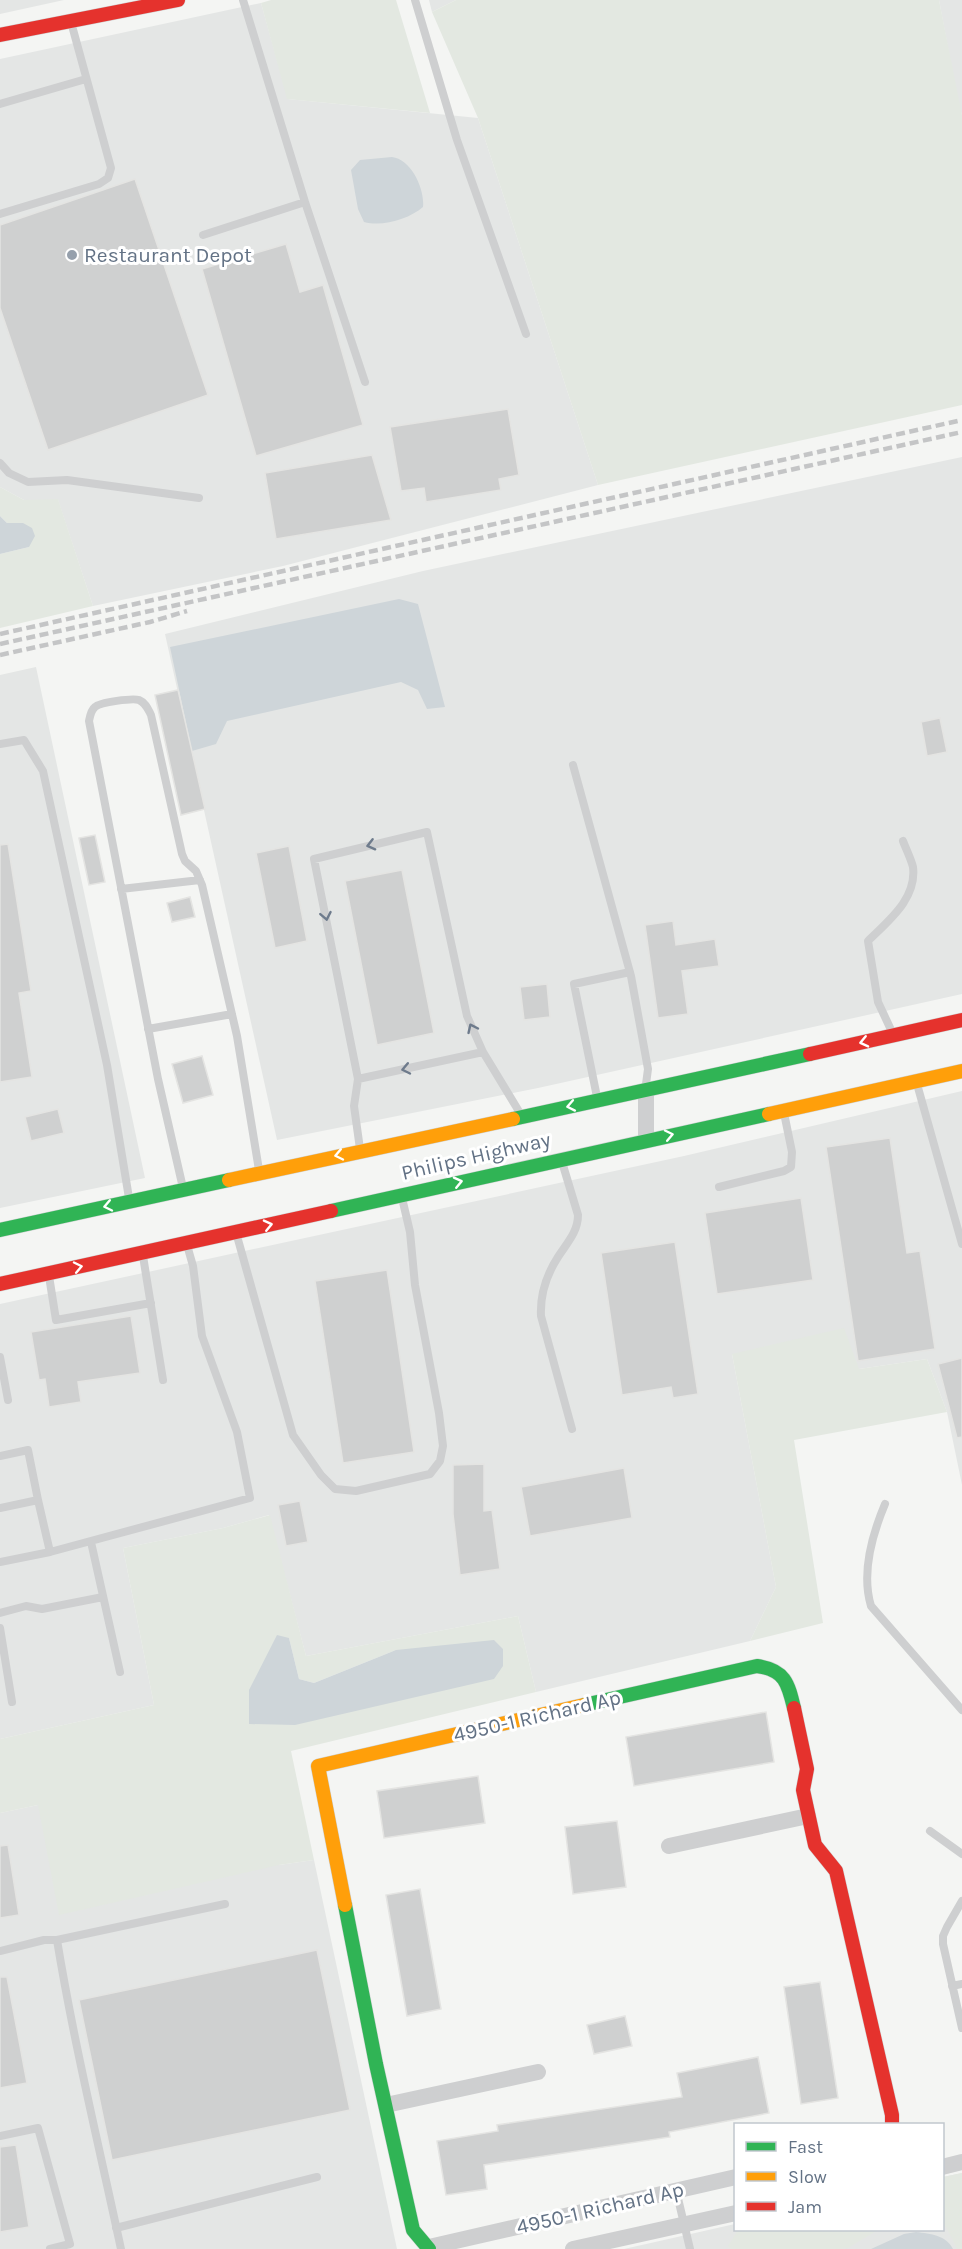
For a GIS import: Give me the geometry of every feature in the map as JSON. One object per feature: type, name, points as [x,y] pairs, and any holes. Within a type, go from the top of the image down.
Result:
[{"type":"main road","points":[[0,35],[71,22],[149,3],[178,0]]},
{"type":"main road","name":"Philips Highway","points":[[0,1230],[646,1091],[962,1020]]},
{"type":"main road","name":"Philips Highway","points":[[0,1284],[962,1071]]},
{"type":"main road","name":"4950-1 Richard Ap","points":[[429,2248],[412,2230],[376,2064],[318,1766],[757,1666],[778,1671],[785,1678],[789,1687],[807,1769],[803,1790],[815,1845],[836,1871],[892,2123]]},
{"type":"street","points":[[646,1091],[646,1140]]},
{"type":"street","points":[[669,1846],[808,1816]]},
{"type":"street","points":[[386,2105],[538,2072]]},
{"type":"street","points":[[944,2166],[962,2162]]},
{"type":"street","name":"4950-1 Richard Ap","points":[[429,2248],[734,2177]]},
{"type":"street","points":[[573,2249],[734,2213]]},
{"type":"lane","points":[[243,0],[305,202],[365,382]]},
{"type":"lane","points":[[415,0],[457,140],[526,334]]},
{"type":"lane","points":[[0,214],[99,184],[108,178],[111,168],[71,22]]},
{"type":"lane","points":[[0,104],[86,79]]},
{"type":"lane","points":[[203,235],[305,202]]},
{"type":"lane","points":[[0,463],[9,473],[28,482],[67,480],[199,498]]},
{"type":"lane","points":[[184,1190],[148,1029],[89,721],[94,707],[100,704],[140,700],[147,705],[151,715],[182,854],[185,861],[196,871],[200,880],[232,1014],[260,1173]]},
{"type":"lane","points":[[0,744],[24,740],[43,771],[107,1065],[130,1202]]},
{"type":"lane","points":[[573,765],[630,972],[648,1070],[646,1091]]},
{"type":"lane","points":[[361,1151],[354,1106],[358,1078],[314,859],[427,832],[467,1016],[483,1052],[522,1116]]},
{"type":"lane","points":[[893,1035],[878,1002],[868,941],[895,914],[912,891],[913,867],[903,841]]},
{"type":"lane","points":[[121,889],[200,880]]},
{"type":"lane","points":[[598,1100],[574,984],[630,972]]},
{"type":"lane","points":[[148,1029],[232,1014]]},
{"type":"lane","points":[[358,1078],[483,1052]]},
{"type":"lane","points":[[916,1081],[962,1244]]},
{"type":"lane","points":[[718,1187],[784,1171],[791,1167],[792,1152],[784,1110]]},
{"type":"lane","points":[[561,1159],[578,1215],[578,1222],[573,1235],[547,1278],[541,1304],[541,1316],[572,1429]]},
{"type":"lane","points":[[236,1232],[292,1435],[321,1475],[336,1489],[360,1490],[430,1474],[442,1455],[439,1413],[416,1286],[410,1232],[401,1195]]},
{"type":"lane","points":[[0,1562],[91,1542],[250,1498],[237,1432],[202,1336],[193,1266],[186,1243]]},
{"type":"lane","points":[[142,1253],[163,1380]]},
{"type":"lane","points":[[48,1273],[56,1320],[150,1302]]},
{"type":"lane","points":[[0,1357],[8,1400]]},
{"type":"lane","points":[[0,1456],[28,1450],[50,1552]]},
{"type":"lane","points":[[0,1508],[38,1500]]},
{"type":"lane","points":[[885,1504],[873,1534],[867,1593],[871,1606],[962,1710]]},
{"type":"lane","points":[[91,1542],[120,1672]]},
{"type":"lane","points":[[0,1613],[26,1606],[42,1609],[103,1597]]},
{"type":"lane","points":[[0,1628],[12,1702]]},
{"type":"lane","points":[[930,1831],[962,1854]]},
{"type":"lane","points":[[962,1901],[943,1936],[962,2028]]},
{"type":"lane","points":[[0,1951],[225,1904]]},
{"type":"lane","points":[[57,1940],[70,2021],[121,2249]]},
{"type":"lane","points":[[952,1986],[962,1984]]},
{"type":"lane","points":[[0,2136],[38,2128],[70,2246],[50,2249]]},
{"type":"lane","points":[[116,2228],[316,2177]]},
{"type":"lane","points":[[676,2190],[690,2249]]},
{"type":"shaded area","points":[[0,0],[64,0],[0,14]]},
{"type":"shaded area","points":[[271,0],[396,0],[430,113],[287,99],[261,3]]},
{"type":"shaded area","points":[[429,0],[456,0],[432,12]]},
{"type":"shaded area","points":[[456,0],[939,0],[962,115],[962,405],[598,485],[478,118],[432,12]]},
{"type":"shaded area","points":[[939,0],[962,0],[962,115],[959,106]]},
{"type":"shaded area","points":[[261,3],[288,99],[478,118],[598,485],[283,566],[93,606],[58,500],[24,500],[0,487],[0,59]]},
{"type":"shaded area","points":[[392,157],[399,159],[411,169],[422,192],[423,207],[395,221],[364,222],[358,209],[351,170],[360,160]]},
{"type":"shaded area","points":[[962,457],[962,994],[538,1088],[277,1140],[165,634],[423,571]]},
{"type":"shaded area","points":[[0,487],[24,500],[58,499],[93,606],[0,628],[0,554],[29,547],[23,523],[7,523],[0,516]]},
{"type":"shaded area","points":[[0,516],[7,523],[23,523],[32,528],[35,536],[29,547],[0,554]]},
{"type":"shaded area","points":[[399,599],[418,604],[445,707],[427,709],[418,690],[401,682],[227,721],[216,744],[192,751],[170,647]]},
{"type":"shaded area","points":[[36,667],[145,1178],[0,1208],[0,675]]},
{"type":"shaded area","points":[[962,1091],[962,1485],[947,1412],[927,1359],[859,1369],[732,1354],[776,1587],[750,1641],[536,1692],[518,1616],[306,1656],[269,1515],[223,1528],[123,1548],[154,1705],[0,1739],[0,1304],[684,1156]]},
{"type":"shaded area","points":[[844,1328],[859,1369],[927,1359],[947,1412],[794,1440],[823,1623],[750,1641],[776,1587],[732,1354]]},
{"type":"shaded area","points":[[270,1515],[306,1656],[518,1616],[536,1692],[291,1751],[314,1860],[279,1865],[59,1915],[38,1805],[0,1813],[0,1739],[154,1705],[123,1548],[223,1528]],"holes":[[[289,1638],[299,1679],[314,1683],[396,1650],[249,1724]]]},
{"type":"shaded area","points":[[277,1635],[289,1638],[299,1679],[314,1683],[396,1650],[494,1640],[503,1649],[503,1666],[494,1679],[295,1725],[249,1724],[249,1690]]},
{"type":"shaded area","points":[[38,1805],[279,1865],[314,1860],[397,2249],[0,2249],[0,1813]]},
{"type":"shaded area","points":[[962,2173],[962,2249],[624,2249],[734,2224],[734,2231],[944,2231],[944,2177]]},
{"type":"shaded area","points":[[962,2173],[962,2249],[957,2249],[944,2227],[944,2177]]},
{"type":"shaded area","points":[[737,2231],[876,2231],[848,2248],[841,2249],[731,2249],[728,2246]]},
{"type":"shaded area","points":[[916,2232],[942,2238],[953,2249],[871,2249],[904,2234]]},
{"type":"building","points":[[135,179],[208,395],[48,450],[0,308],[0,225]]},
{"type":"building","points":[[286,244],[300,292],[323,285],[363,425],[256,456],[202,269]]},
{"type":"building","points":[[508,409],[519,475],[499,479],[501,490],[426,502],[424,488],[401,491],[390,427]]},
{"type":"building","points":[[372,455],[391,520],[276,539],[265,473]]},
{"type":"building","points":[[178,690],[205,809],[181,815],[155,695]]},
{"type":"building","points":[[940,718],[947,752],[927,756],[921,722]]},
{"type":"building","points":[[95,835],[105,882],[89,885],[79,838]]},
{"type":"building","points":[[8,844],[31,991],[19,993],[32,1077],[0,1082],[0,845]]},
{"type":"building","points":[[289,846],[307,941],[275,948],[256,853]]},
{"type":"building","points":[[402,870],[434,1033],[377,1045],[345,881]]},
{"type":"building","points":[[190,897],[195,917],[172,922],[167,903]]},
{"type":"building","points":[[673,921],[676,945],[715,939],[719,966],[682,971],[688,1014],[658,1018],[645,925]]},
{"type":"building","points":[[547,984],[550,1017],[524,1020],[520,987]]},
{"type":"building","points":[[202,1056],[213,1095],[183,1103],[172,1064]]},
{"type":"building","points":[[58,1109],[64,1133],[31,1141],[25,1117]]},
{"type":"building","points":[[890,1138],[907,1253],[920,1251],[935,1349],[858,1361],[826,1147]]},
{"type":"building","points":[[801,1198],[813,1280],[717,1294],[705,1213]]},
{"type":"building","points":[[675,1242],[698,1394],[673,1398],[671,1387],[622,1395],[601,1253]]},
{"type":"building","points":[[387,1270],[414,1452],[343,1463],[315,1281]]},
{"type":"building","points":[[131,1316],[140,1373],[78,1382],[81,1402],[49,1407],[45,1379],[39,1380],[31,1332]]},
{"type":"building","points":[[962,1358],[962,1437],[957,1438],[938,1364]]},
{"type":"building","points":[[484,1464],[484,1511],[492,1510],[500,1569],[460,1575],[453,1514],[453,1465]]},
{"type":"building","points":[[624,1468],[632,1518],[530,1536],[521,1487]]},
{"type":"building","points":[[300,1501],[308,1542],[286,1546],[278,1505]]},
{"type":"building","points":[[766,1712],[774,1762],[634,1786],[626,1737]]},
{"type":"building","points":[[478,1776],[485,1823],[384,1838],[377,1791]]},
{"type":"building","points":[[617,1821],[626,1887],[573,1894],[565,1827]]},
{"type":"building","points":[[8,1845],[19,1915],[0,1918],[0,1846]]},
{"type":"building","points":[[420,1889],[441,2009],[407,2016],[386,1895]]},
{"type":"building","points":[[317,1950],[350,2110],[112,2160],[79,2000]]},
{"type":"building","points":[[0,1977],[7,1977],[27,2083],[0,2088]]},
{"type":"building","points":[[820,1982],[838,2098],[801,2104],[784,1987]]},
{"type":"building","points":[[625,2016],[632,2046],[594,2054],[587,2025]]},
{"type":"building","points":[[758,2057],[769,2113],[669,2132],[670,2137],[484,2165],[487,2189],[446,2195],[437,2141],[498,2131],[497,2125],[682,2097],[677,2073]]},
{"type":"building","points":[[16,2145],[29,2227],[0,2232],[0,2147]]},
{"type":"railway","points":[[0,634],[962,420]]},
{"type":"railway","points":[[0,644],[962,432]]},
{"type":"railway","points":[[0,655],[150,622],[187,611]]},
{"type":"traffic: fast","points":[[513,1119],[810,1054]]},
{"type":"traffic: fast","points":[[331,1211],[769,1114]]},
{"type":"traffic: fast","points":[[0,1230],[229,1180]]},
{"type":"traffic: fast","points":[[584,1705],[757,1666],[774,1671],[784,1679],[794,1708]]},
{"type":"traffic: fast","points":[[345,1905],[376,2064],[413,2230],[429,2249]]},
{"type":"traffic: slow","points":[[769,1114],[962,1071]]},
{"type":"traffic: slow","points":[[229,1180],[513,1119]]},
{"type":"traffic: slow","points":[[345,1905],[318,1766],[584,1705]]},
{"type":"traffic: jam","points":[[0,35],[178,0]]},
{"type":"traffic: jam","points":[[810,1054],[962,1020]]},
{"type":"traffic: jam","points":[[0,1284],[331,1211]]},
{"type":"traffic: jam","points":[[794,1708],[807,1769],[803,1790],[815,1845],[836,1871],[892,2123]]},
{"type":"place","name":"Restaurant Depot","points":[[72,255]]}]
